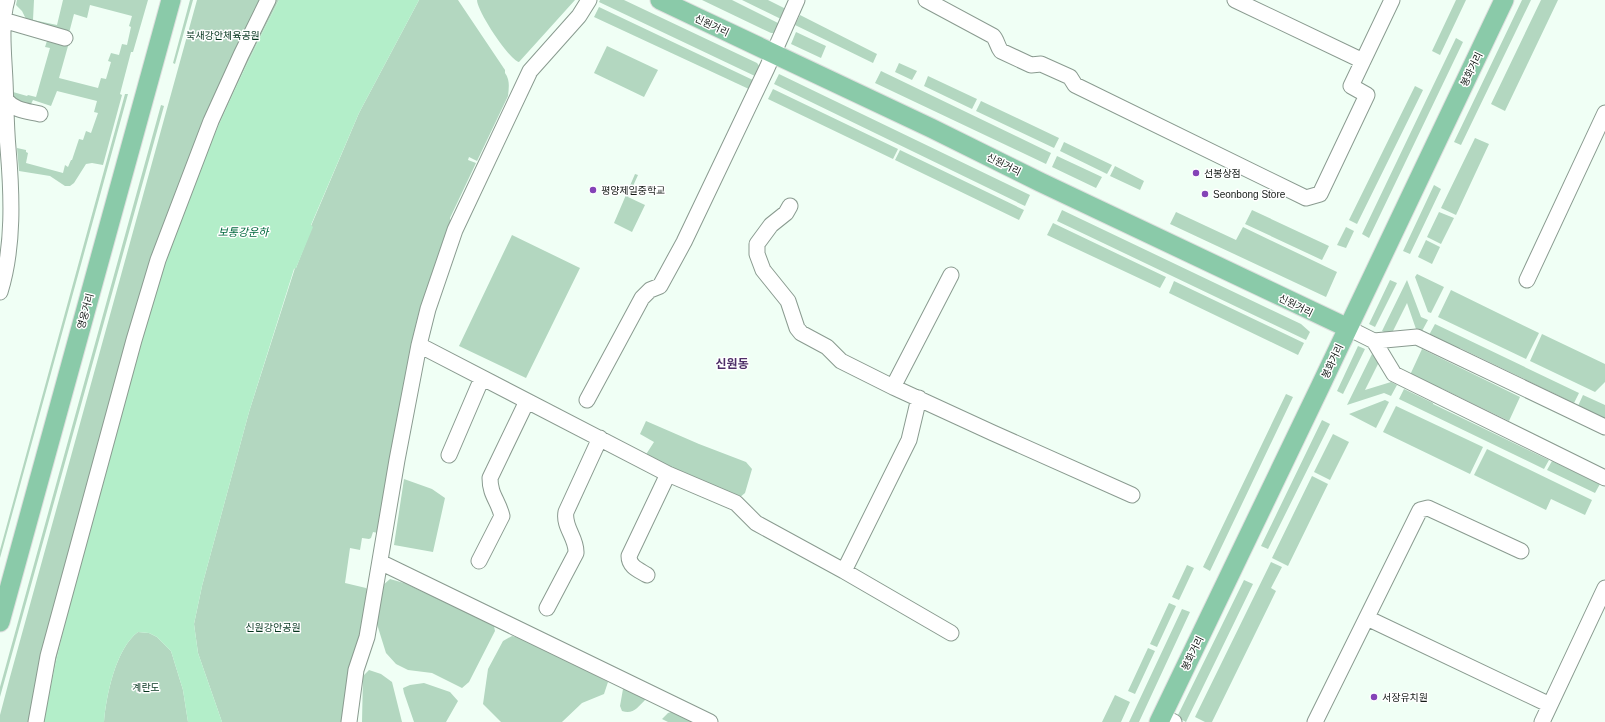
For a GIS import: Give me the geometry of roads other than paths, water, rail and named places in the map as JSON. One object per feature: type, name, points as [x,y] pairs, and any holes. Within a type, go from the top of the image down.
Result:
[{"type":"main road","name":"영웅거리","points":[[0,622],[171,0]]},
{"type":"main road","name":"신원거리","points":[[660,0],[924,124],[1040,182],[1348,328]]},
{"type":"main road","name":"봉화거리","points":[[1165,720],[1348,328],[1504,0]]},
{"type":"street","points":[[0,292],[6,266],[11,218],[11,173],[4,149],[6,100],[2,29],[7,0]]},
{"type":"street","points":[[36,722],[48,656],[134,340],[158,260],[211,121],[268,0]]},
{"type":"street","points":[[349,722],[356,670],[367,637],[394,476],[419,345],[428,309],[455,230],[530,71],[580,16],[589,0]]},
{"type":"street","points":[[588,400],[642,298],[650,290],[660,286],[680,248],[797,0]]},
{"type":"street","points":[[926,0],[993,36],[997,40],[998,47],[1001,51],[1031,65],[1042,64],[1070,77],[1075,85],[1306,198],[1320,194],[1367,95],[1351,86],[1392,0]]},
{"type":"street","points":[[1235,0],[1363,61]]},
{"type":"street","points":[[2,29],[65,38]]},
{"type":"street","points":[[6,100],[15,108],[40,114]]},
{"type":"street","points":[[1527,280],[1605,113]]},
{"type":"street","points":[[790,206],[786,213],[771,225],[757,244],[757,254],[763,270],[788,301],[797,328],[801,333],[827,347],[841,361],[893,387],[993,434],[1132,495]]},
{"type":"street","points":[[893,387],[951,275]]},
{"type":"street","points":[[1348,328],[1374,341],[1418,337],[1605,427]]},
{"type":"street","points":[[1374,341],[1394,374],[1605,478]]},
{"type":"street","points":[[419,345],[668,474],[736,503],[756,524],[844,571],[951,633]]},
{"type":"street","points":[[449,455],[482,378]]},
{"type":"street","points":[[844,571],[909,440],[919,398]]},
{"type":"street","points":[[479,561],[502,516],[499,505],[490,490],[490,478],[527,401]]},
{"type":"street","points":[[547,608],[576,553],[576,545],[565,518],[566,512],[600,438]]},
{"type":"street","points":[[646,575],[632,566],[629,561],[630,556],[668,474]]},
{"type":"street","points":[[1315,722],[1420,510],[1428,508],[1521,550]]},
{"type":"street","points":[[380,562],[710,722]]},
{"type":"street","points":[[1542,722],[1605,588]]},
{"type":"street","points":[[1367,618],[1550,705]]},
{"type":"water","name":"보통강운하","points":[[279,0],[419,0],[359,113],[311,225],[313,227],[296,268],[294,269],[249,412],[202,586],[194,624],[198,653],[222,722],[188,722],[183,690],[171,651],[157,637],[149,633],[138,632],[130,639],[118,661],[107,699],[104,722],[44,722],[56,660],[72,599],[138,355],[165,264],[186,204],[210,145],[236,86]]},
{"type":"place","name":"선봉상점","points":[[1196,173]]},
{"type":"place","name":"평양제일중학교","points":[[593,190]]},
{"type":"place","name":"Seonbong Store","points":[[1205,194]]},
{"type":"place","name":"서장유치원","points":[[1374,697]]},
{"type":"district","name":"신원동","points":[[732,364]]},
{"type":"park label","name":"북새강안체육공원","points":[[223,35]]},
{"type":"park label","name":"신원강안공원","points":[[273,627]]},
{"type":"park label","name":"계란도","points":[[146,687]]}]
